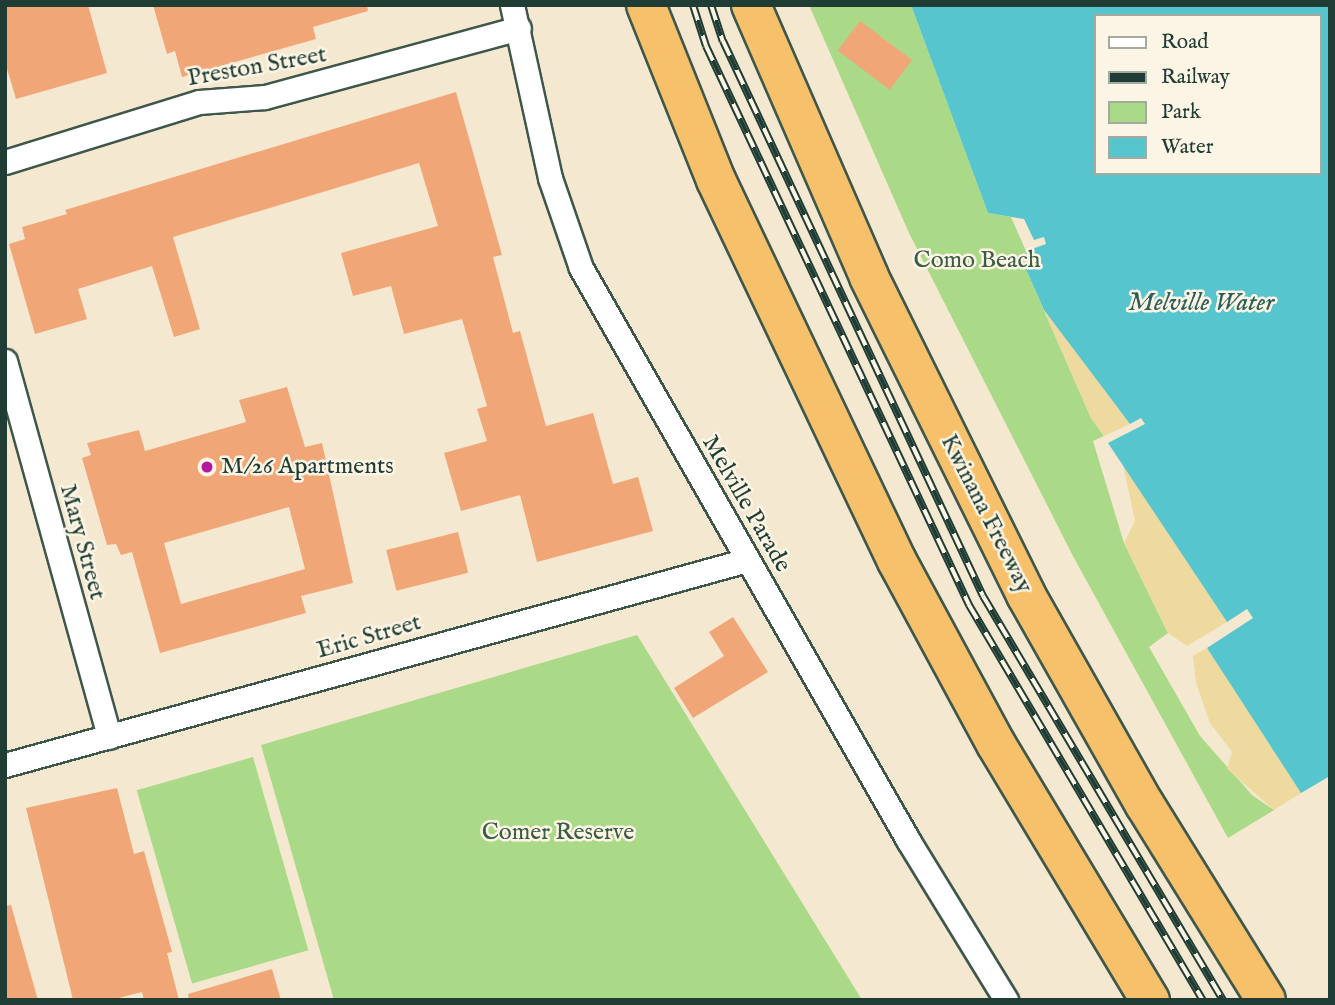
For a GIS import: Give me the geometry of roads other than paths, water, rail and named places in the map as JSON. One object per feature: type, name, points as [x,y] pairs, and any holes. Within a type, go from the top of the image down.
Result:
[{"type":"highway","points":[[646,5],[716,180],[891,550],[996,744],[1150,1000]]},
{"type":"highway","name":"Kwinana Freeway","points":[[751,5],[869,278],[1026,595],[1145,805],[1266,1000]]},
{"type":"street","name":"Melville Parade","points":[[512,5],[550,178],[581,268],[747,559],[1006,1000]]},
{"type":"street","name":"Preston Street","points":[[5,162],[199,102],[265,97],[519,28]]},
{"type":"street","name":"Mary Street","points":[[5,361],[109,737]]},
{"type":"street","name":"Eric Street","points":[[5,765],[747,559]]},
{"type":"water","name":"Melville Water","points":[[911,5],[1330,5],[1330,776],[1301,793],[1207,648],[1253,618],[1247,609],[1227,622],[1108,443],[1145,424],[1141,418],[1130,424],[1044,310],[1025,267],[1026,251],[1046,244],[1044,237],[1034,240],[1024,219],[988,213]]},
{"type":"railway","points":[[693,5],[706,46],[969,605],[1203,1000]]},
{"type":"railway","points":[[711,5],[723,41],[983,596],[1223,1000]]},
{"type":"place","name":"M/26 Apartments","points":[[207,467]]},
{"type":"park label","name":"Como Beach","points":[[977,261]]},
{"type":"park label","name":"Comer Reserve","points":[[558,833]]}]
